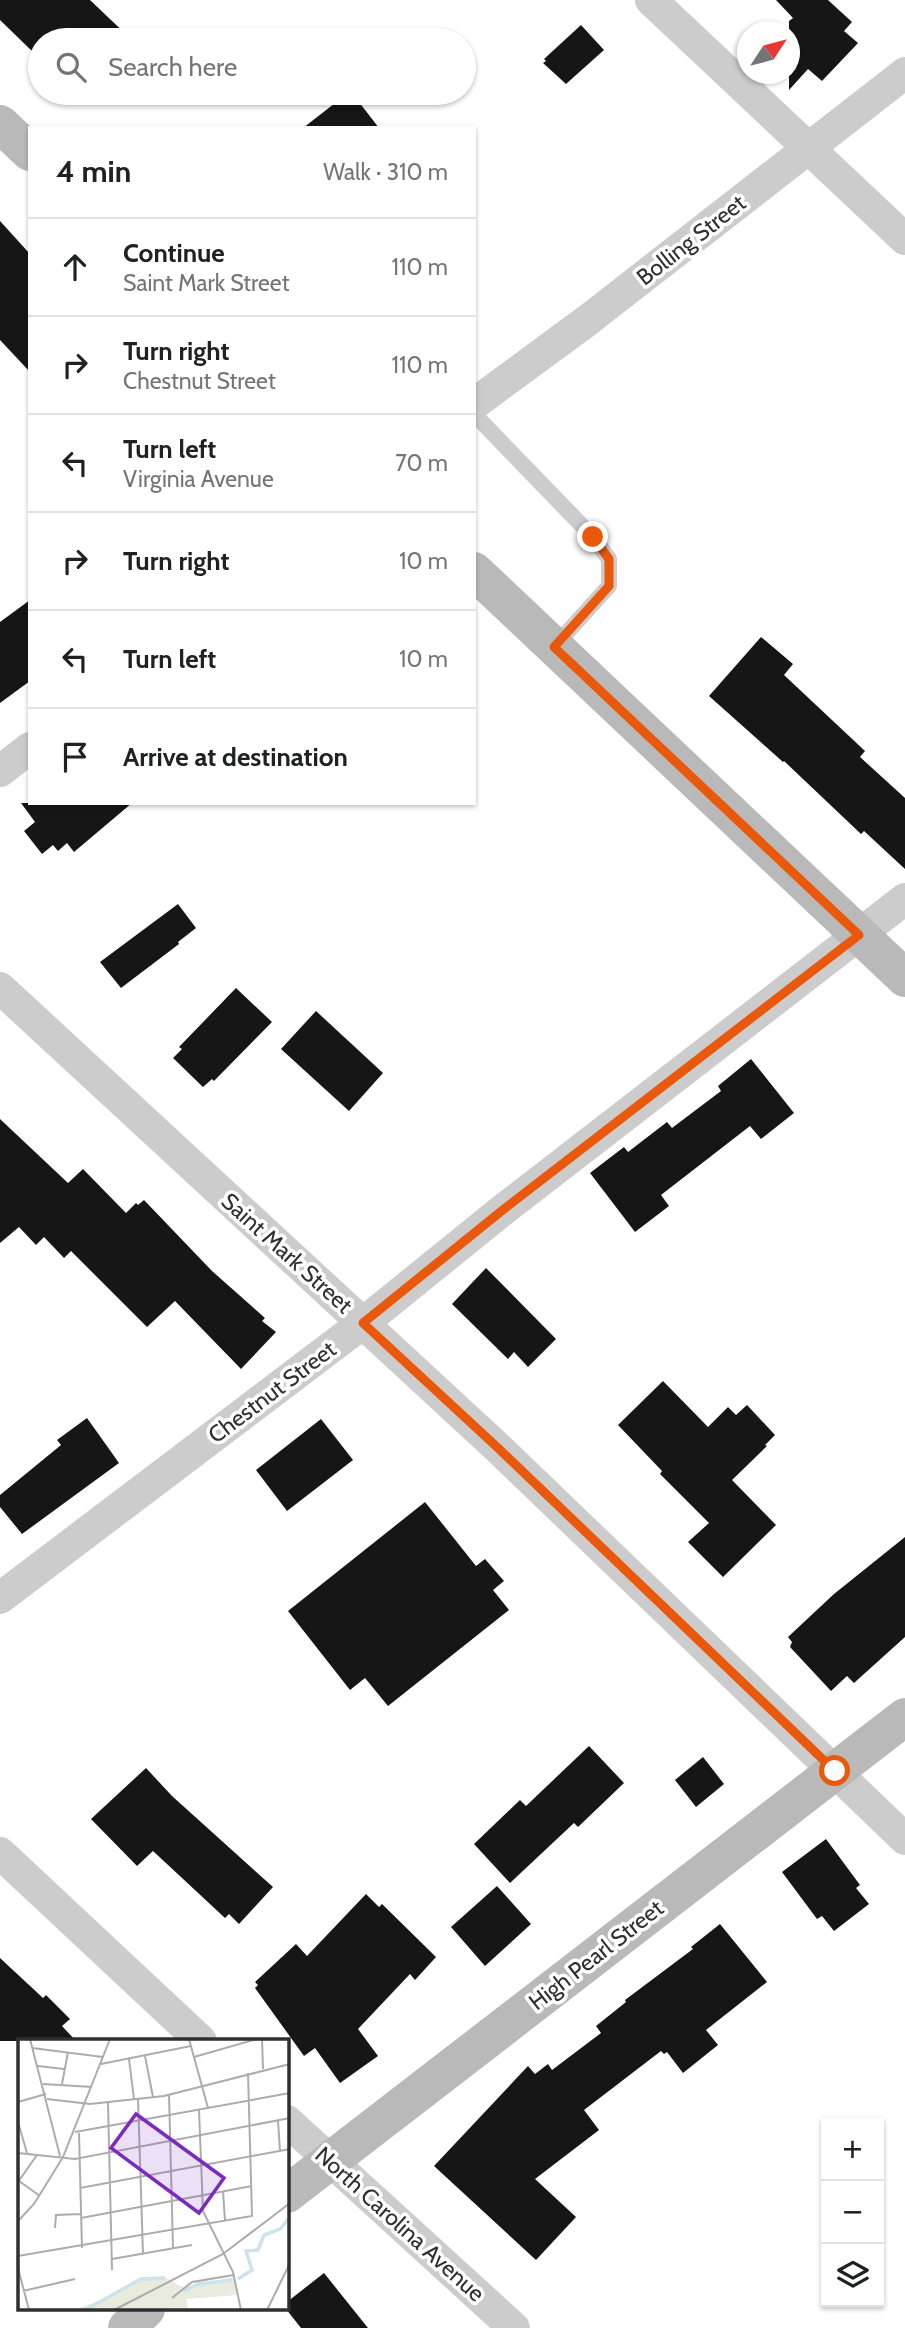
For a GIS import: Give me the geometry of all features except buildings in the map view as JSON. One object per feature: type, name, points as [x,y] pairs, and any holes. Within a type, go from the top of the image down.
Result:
[{"type":"street","points":[[651,0],[905,239]]},
{"type":"street","name":"Bolling Street","points":[[476,403],[588,320],[905,73]]},
{"type":"street","points":[[0,124],[28,150]]},
{"type":"street","points":[[476,573],[905,978]]},
{"type":"street","points":[[0,771],[28,750]]},
{"type":"street","name":"Chestnut Street","points":[[0,1598],[363,1323],[504,1209],[905,899]]},
{"type":"street","name":"Saint Mark Street","points":[[0,988],[498,1448],[905,1839]]},
{"type":"street","name":"High Pearl Street","points":[[289,2192],[905,1717]]},
{"type":"street","points":[[0,1853],[199,2039]]},
{"type":"street","name":"North Carolina Avenue","points":[[289,2123],[514,2328]]},
{"type":"street","points":[[128,2328],[145,2310]]},
{"type":"lane","points":[[476,416],[593,537],[609,559],[609,586],[554,647]]},
{"type":"route","points":[[593,537],[609,559],[609,586],[554,647],[859,935],[504,1209],[363,1323],[498,1448],[835,1771]]}]
